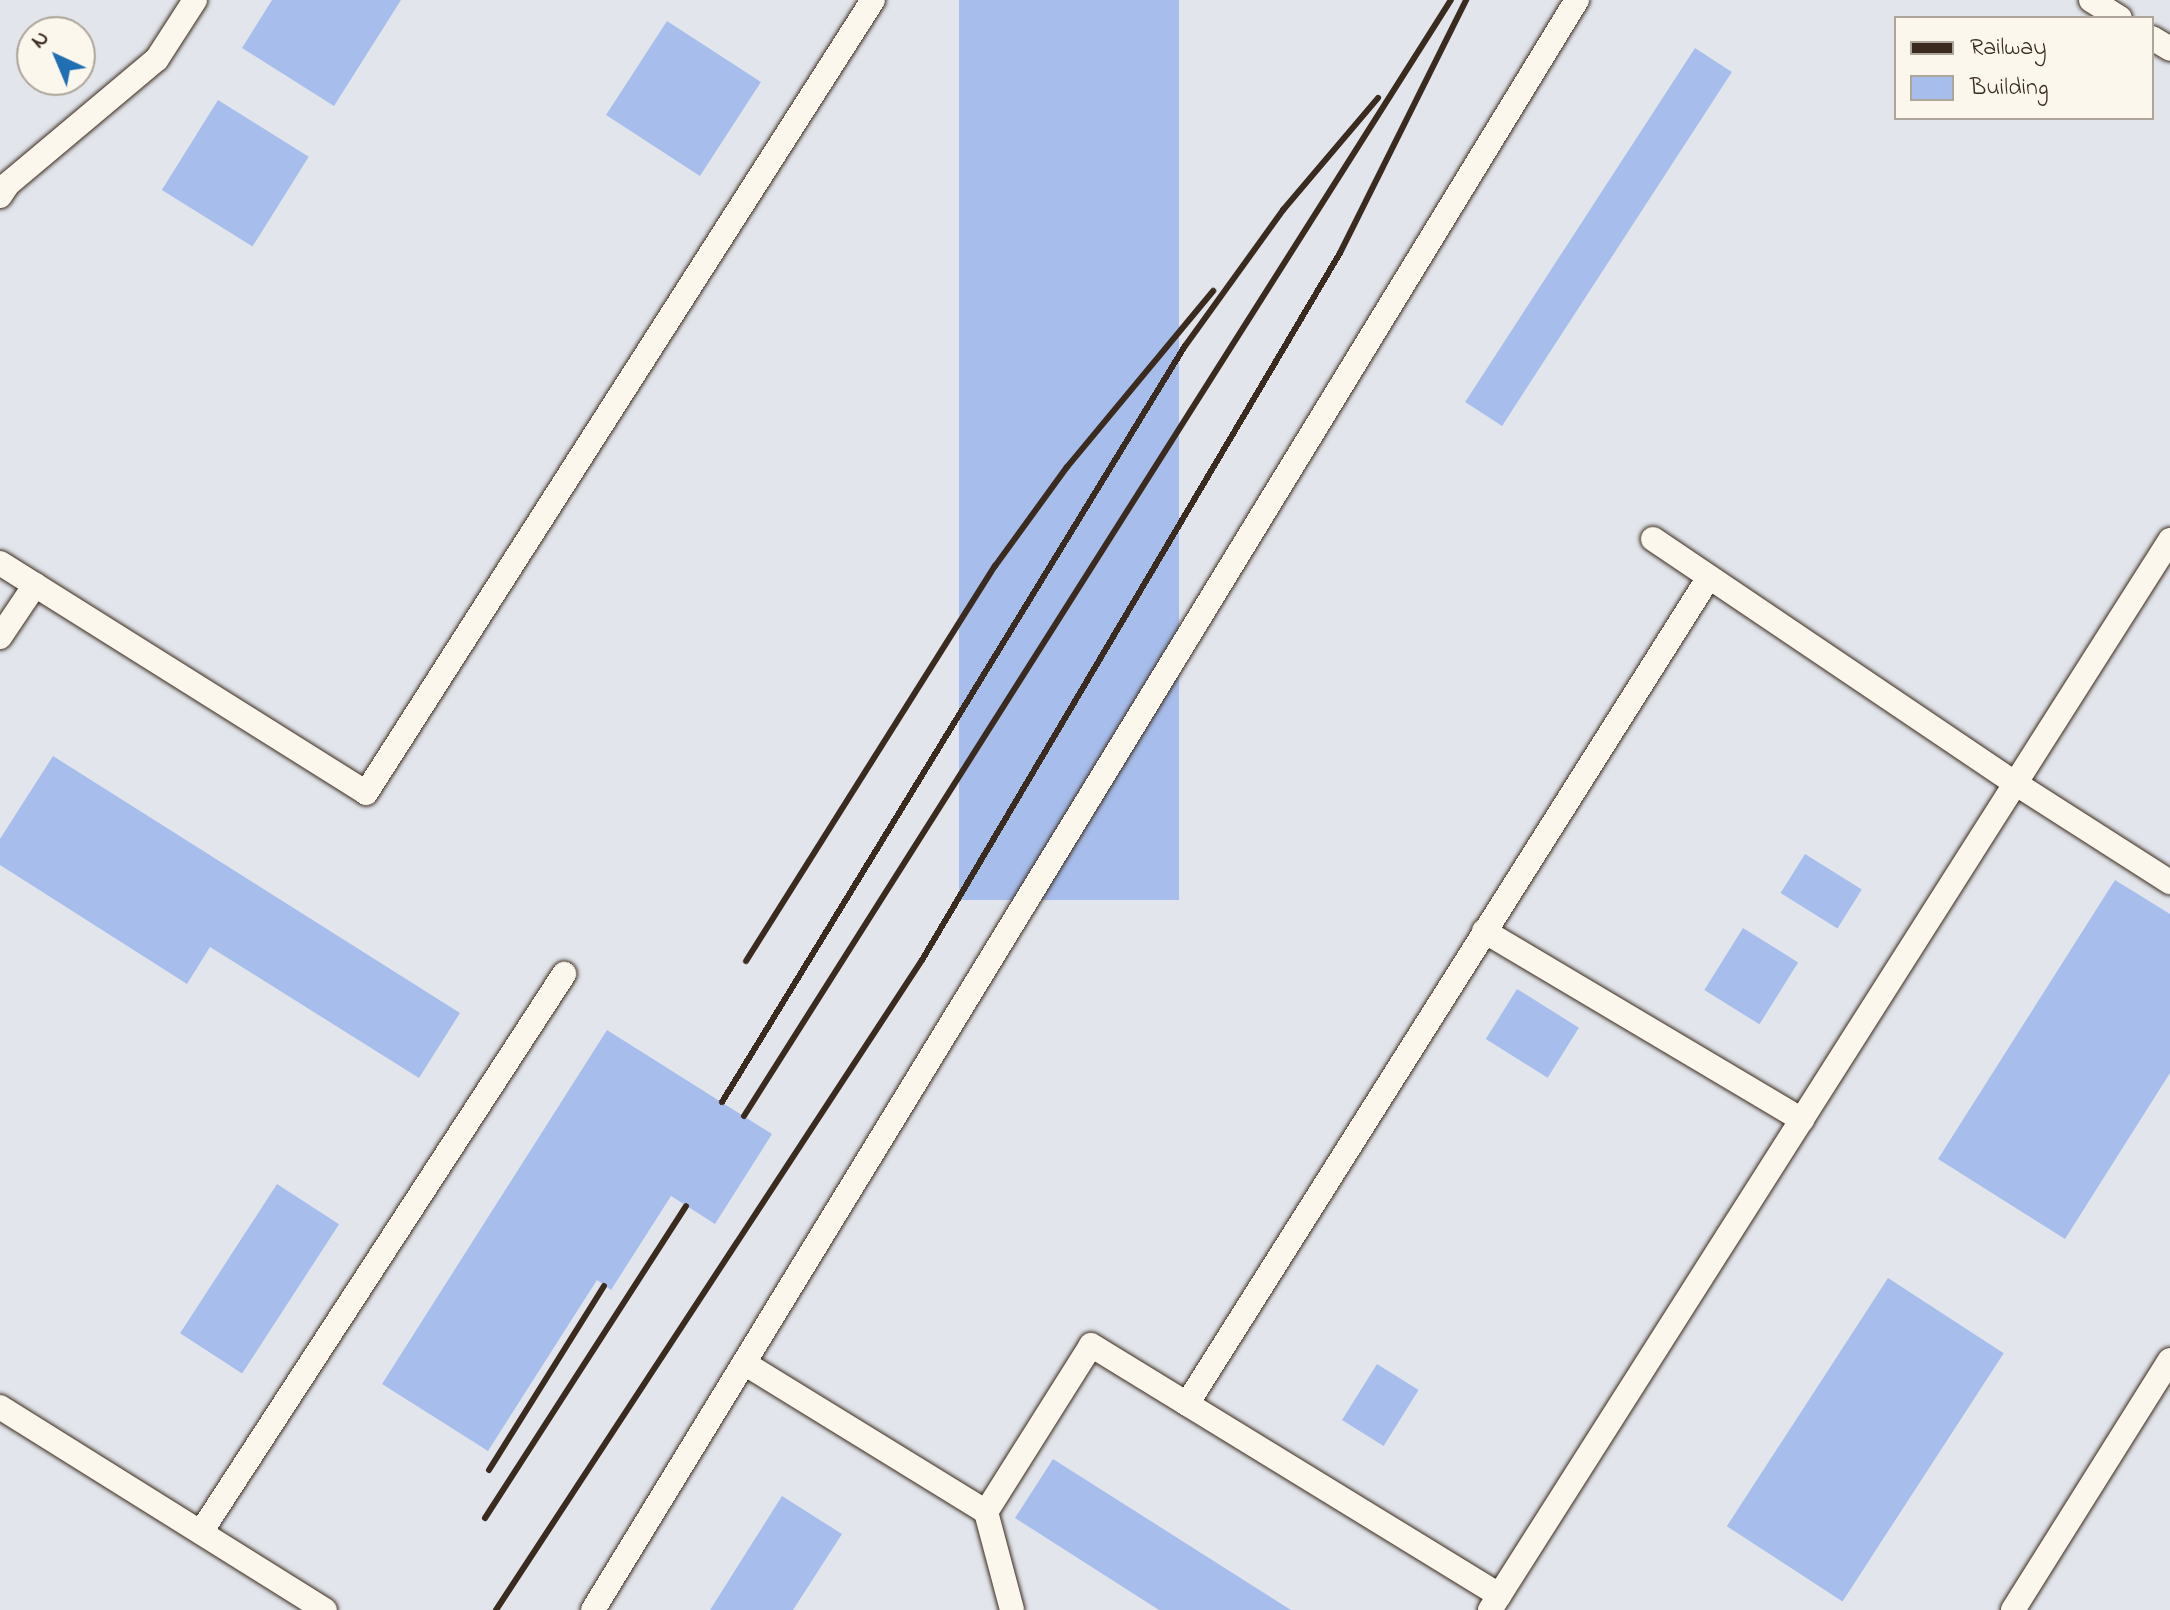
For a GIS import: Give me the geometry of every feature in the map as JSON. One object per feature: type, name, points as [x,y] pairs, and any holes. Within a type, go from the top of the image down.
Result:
[{"type":"lane","points":[[3,186],[157,59],[195,0]]},
{"type":"lane","points":[[0,563],[366,793],[873,0]]},
{"type":"lane","points":[[593,1610],[1577,0]]},
{"type":"lane","points":[[2091,0],[2117,16]]},
{"type":"lane","points":[[1653,539],[2015,783],[2170,882]]},
{"type":"lane","points":[[986,1512],[1091,1345],[1495,1602],[2170,540]]},
{"type":"lane","points":[[1187,1404],[1709,577]]},
{"type":"lane","points":[[0,637],[35,585]]},
{"type":"lane","points":[[1484,931],[1802,1120]]},
{"type":"lane","points":[[201,1532],[564,974]]},
{"type":"lane","points":[[2013,1610],[2170,1360]]},
{"type":"lane","points":[[744,1363],[986,1512],[1012,1610]]},
{"type":"lane","points":[[0,1407],[325,1610]]},
{"type":"shaded area","points":[[0,0],[2170,0],[2170,1610],[0,1610]]},
{"type":"building","points":[[272,0],[401,0],[334,106],[242,48]]},
{"type":"building","points":[[959,0],[1179,0],[1179,900],[959,900]]},
{"type":"building","points":[[667,21],[761,82],[700,176],[606,115]]},
{"type":"building","points":[[1695,48],[1732,72],[1502,426],[1465,402]]},
{"type":"building","points":[[218,100],[309,157],[253,247],[162,190]]},
{"type":"building","points":[[53,756],[460,1013],[419,1078],[210,947],[187,984],[0,865],[0,839]]},
{"type":"building","points":[[1805,854],[1862,890],[1837,929],[1781,893]]},
{"type":"building","points":[[2115,880],[2170,914],[2170,1073],[2065,1239],[1938,1159]]},
{"type":"building","points":[[1743,928],[1798,962],[1759,1024],[1704,990]]},
{"type":"building","points":[[1517,989],[1579,1028],[1548,1078],[1486,1039]]},
{"type":"building","points":[[607,1030],[772,1134],[715,1224],[671,1196],[611,1290],[597,1280],[488,1451],[382,1384]]},
{"type":"building","points":[[277,1184],[339,1224],[242,1374],[180,1333]]},
{"type":"building","points":[[1888,1278],[2004,1353],[1843,1601],[1727,1526]]},
{"type":"building","points":[[1377,1364],[1419,1390],[1384,1446],[1342,1420]]},
{"type":"building","points":[[1053,1459],[1291,1610],[1159,1610],[1015,1518]]},
{"type":"building","points":[[782,1496],[842,1534],[793,1610],[710,1610]]},
{"type":"railway","points":[[744,1116],[1451,0]]},
{"type":"railway","points":[[496,1610],[922,960],[1340,253],[1466,0]]},
{"type":"railway","points":[[722,1102],[1185,346],[1283,210],[1378,98]]},
{"type":"railway","points":[[746,961],[995,566],[1067,467],[1213,291]]},
{"type":"railway","points":[[485,1518],[686,1206]]},
{"type":"railway","points":[[489,1470],[604,1286]]}]
